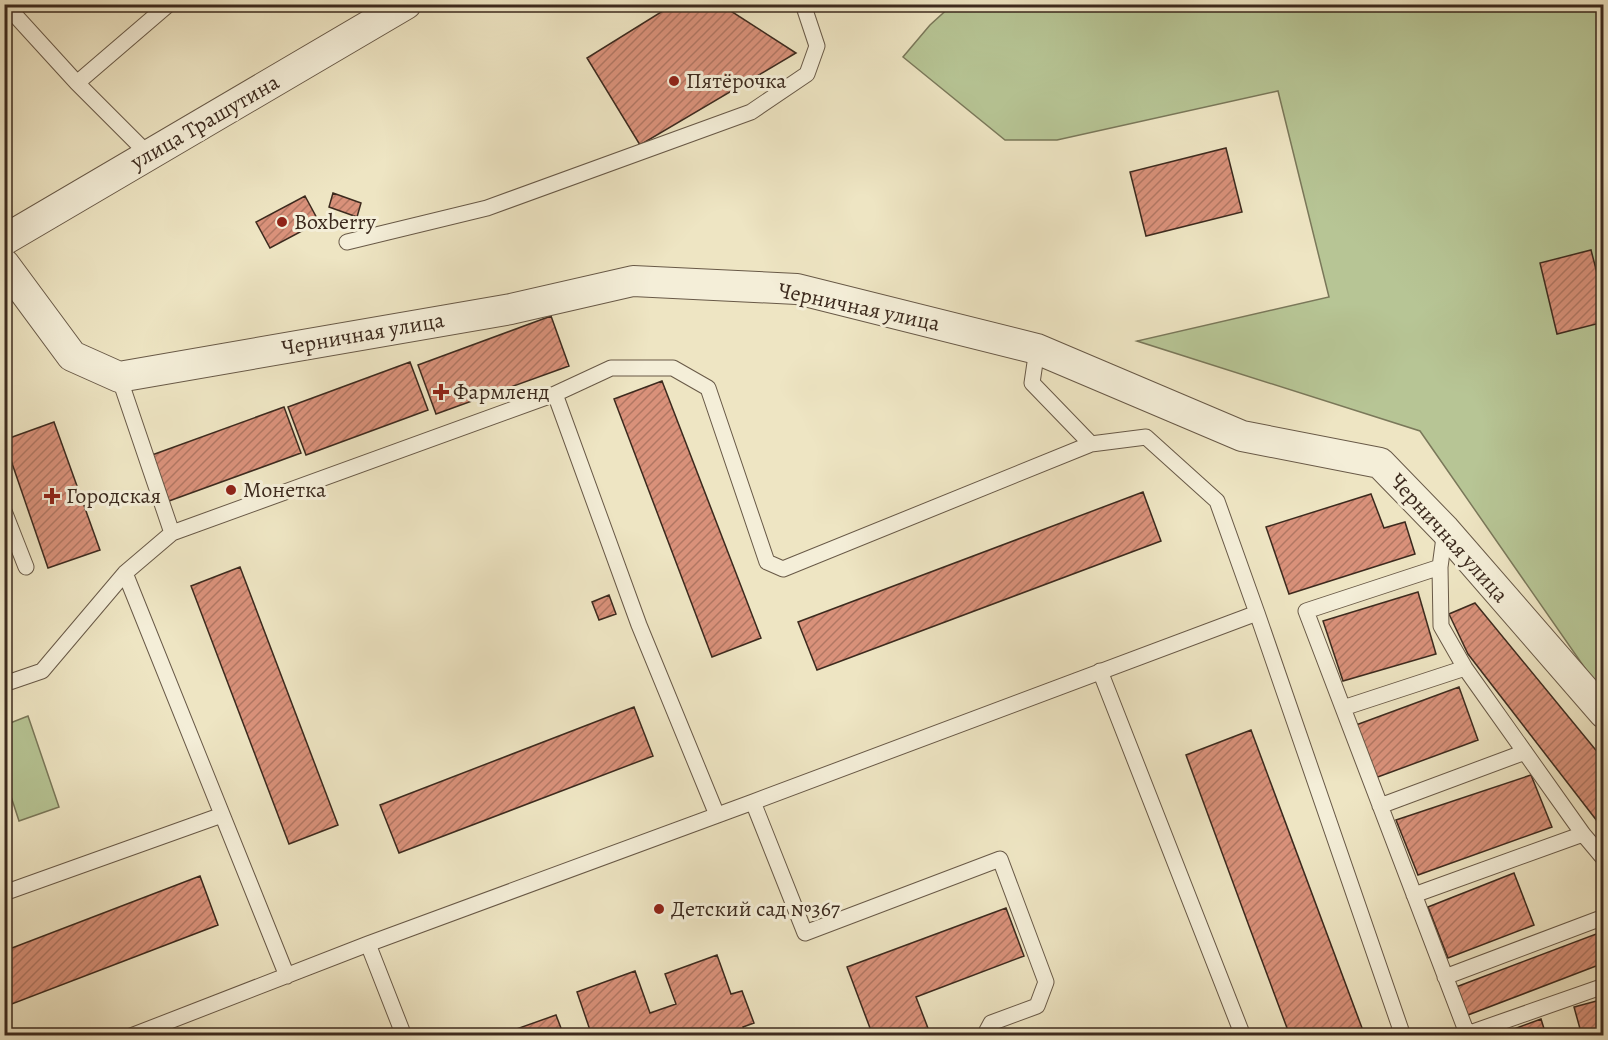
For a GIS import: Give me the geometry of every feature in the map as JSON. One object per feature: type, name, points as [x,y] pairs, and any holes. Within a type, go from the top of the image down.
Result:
[{"type":"street","name":"улица Трашутина","points":[[4,240],[406,4]]},
{"type":"street","points":[[4,264],[72,356],[119,377]]},
{"type":"street","name":"Черничная улица","points":[[119,377],[511,309],[633,281],[797,289],[1037,349],[1242,436],[1380,463],[1444,530],[1604,713]]},
{"type":"lane","points":[[5,4],[77,83],[149,155]]},
{"type":"lane","points":[[77,83],[169,4]]},
{"type":"lane","points":[[347,242],[487,208],[751,111],[807,74],[817,46],[802,4]]},
{"type":"lane","points":[[1037,349],[1032,383],[1091,444]]},
{"type":"lane","points":[[4,684],[42,670],[125,573],[172,533],[555,394],[611,368],[673,368],[708,388],[767,562],[783,569],[1091,444],[1146,437],[1217,501],[1403,1035]]},
{"type":"lane","points":[[119,377],[172,533]]},
{"type":"lane","points":[[555,394],[639,625],[717,815]]},
{"type":"lane","points":[[4,512],[26,567]]},
{"type":"lane","points":[[1444,530],[1440,567],[1441,626],[1465,668],[1583,834],[1604,859]]},
{"type":"lane","points":[[1440,567],[1306,611],[1467,1035],[1604,986]]},
{"type":"lane","points":[[125,573],[287,976]]},
{"type":"lane","points":[[130,1035],[1257,613]]},
{"type":"lane","points":[[1343,708],[1465,668]]},
{"type":"lane","points":[[1101,671],[1244,1035]]},
{"type":"lane","points":[[1380,806],[1525,752]]},
{"type":"lane","points":[[753,802],[805,933],[1000,859],[1046,982],[1037,1006],[991,1023],[984,1035]]},
{"type":"lane","points":[[4,893],[222,815]]},
{"type":"lane","points":[[1414,895],[1583,834]]},
{"type":"lane","points":[[1445,977],[1604,917]]},
{"type":"lane","points":[[368,944],[404,1035]]},
{"type":"green space","points":[[952,5],[1603,5],[1603,694],[1420,431],[1137,341],[1329,297],[1278,91],[1057,140],[1005,140],[903,57],[930,25]]},
{"type":"green space","points":[[28,716],[59,807],[19,821],[5,778],[5,725]]},
{"type":"building","points":[[674,4],[720,4],[796,53],[640,145],[587,58]]},
{"type":"building","points":[[1226,148],[1242,212],[1146,236],[1130,172]]},
{"type":"building","points":[[333,193],[361,203],[357,217],[329,207]]},
{"type":"building","points":[[305,196],[319,222],[270,248],[256,222]]},
{"type":"building","points":[[1591,250],[1604,300],[1604,322],[1557,334],[1540,263]]},
{"type":"building","points":[[551,316],[569,366],[436,414],[418,365]]},
{"type":"building","points":[[410,362],[428,410],[306,455],[288,407]]},
{"type":"building","points":[[662,381],[761,638],[712,657],[614,399]]},
{"type":"building","points":[[284,407],[301,453],[169,501],[152,455]]},
{"type":"building","name":"Городская","points":[[54,422],[100,550],[48,568],[4,440]]},
{"type":"building","points":[[1143,492],[1161,541],[817,670],[798,622]]},
{"type":"building","points":[[1371,494],[1384,528],[1405,522],[1415,554],[1289,594],[1266,527]]},
{"type":"building","points":[[240,567],[338,825],[289,844],[191,586]]},
{"type":"building","points":[[1418,592],[1436,654],[1343,681],[1323,621]]},
{"type":"building","points":[[609,595],[616,614],[599,620],[592,602]]},
{"type":"building","points":[[1475,603],[1604,760],[1604,830],[1468,654],[1449,614]]},
{"type":"building","points":[[1459,687],[1478,740],[1375,778],[1356,725]]},
{"type":"building","points":[[634,707],[653,756],[399,853],[380,805]]},
{"type":"building","points":[[1251,730],[1365,1036],[1290,1036],[1249,926],[1186,755]]},
{"type":"building","points":[[1531,775],[1552,827],[1418,875],[1396,820]]},
{"type":"building","points":[[1514,873],[1534,925],[1448,958],[1428,907]]},
{"type":"building","points":[[200,876],[218,925],[4,1007],[4,951]]},
{"type":"building","points":[[1006,908],[1024,956],[916,997],[931,1036],[873,1036],[847,967]]},
{"type":"building","points":[[1604,931],[1604,963],[1468,1015],[1456,987]]},
{"type":"building","points":[[717,955],[731,994],[742,991],[754,1023],[743,1027],[746,1036],[592,1036],[577,992],[635,971],[650,1013],[676,1004],[665,974]]},
{"type":"building","points":[[1604,999],[1604,1034],[1582,1036],[1574,1007]]},
{"type":"building","points":[[556,1015],[564,1036],[505,1036],[505,1033]]},
{"type":"building","points":[[1541,1019],[1546,1035],[1495,1036]]},
{"type":"place","name":"Пятёрочка","points":[[674,81]]},
{"type":"place","name":"Boxberry","points":[[282,222]]},
{"type":"place","name":"Фармленд","points":[[441,392]]},
{"type":"place","name":"Монетка","points":[[231,490]]},
{"type":"place","name":"Городская","points":[[52,496]]},
{"type":"place","name":"Детский сад №367","points":[[659,909]]}]
